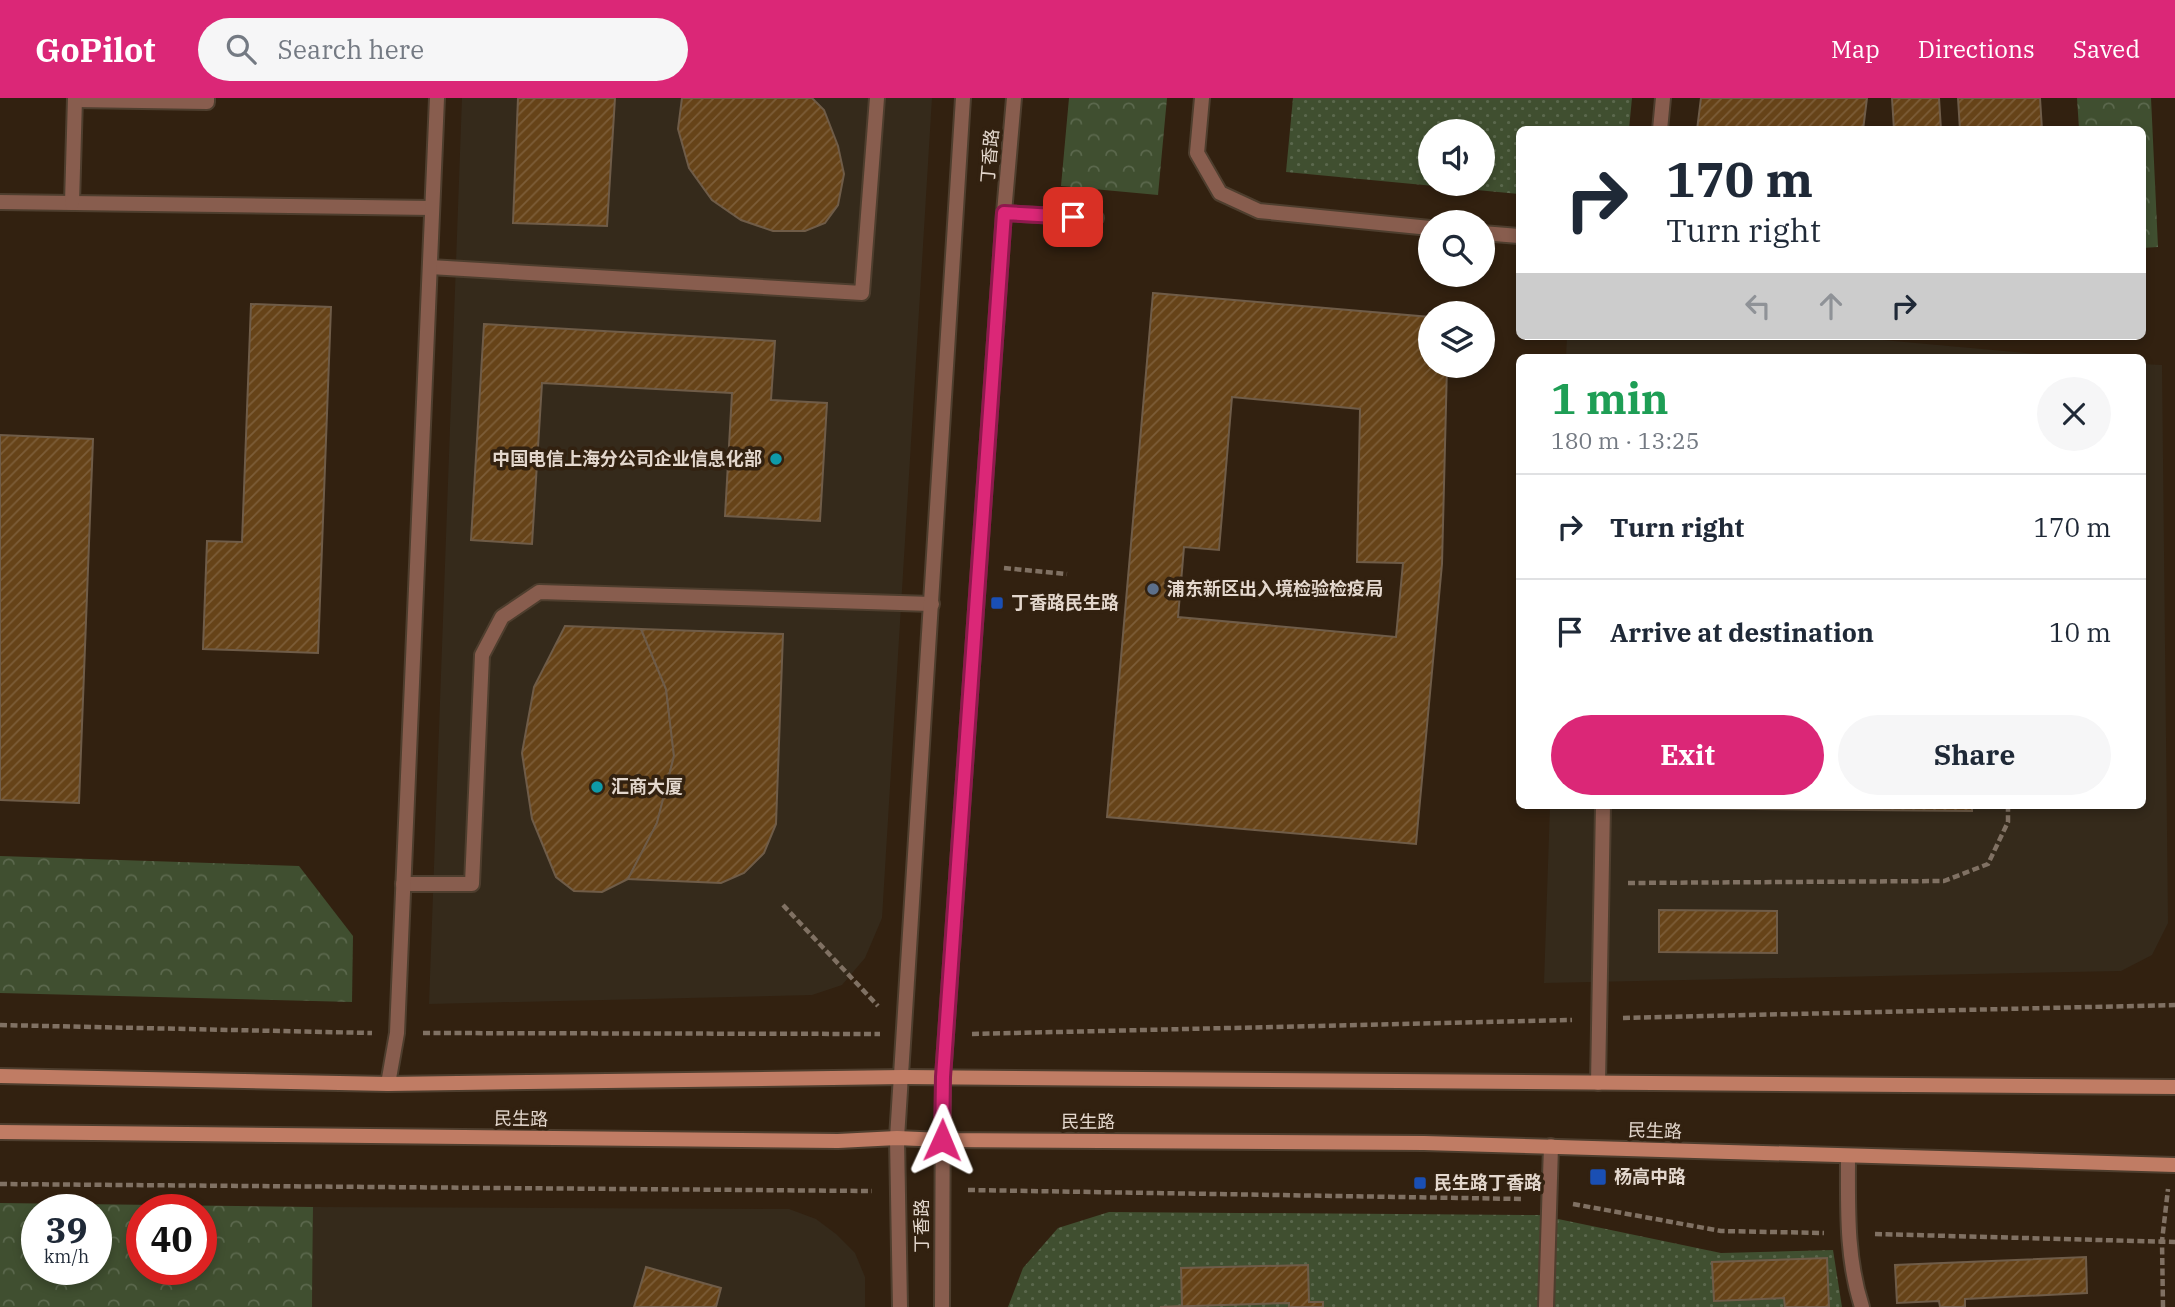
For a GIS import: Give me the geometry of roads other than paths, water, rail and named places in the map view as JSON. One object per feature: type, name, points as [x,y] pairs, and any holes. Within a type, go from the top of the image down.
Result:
[{"type":"main road","name":"民生路","points":[[0,1076],[388,1084],[943,1077],[2175,1087]]},
{"type":"main road","name":"民生路","points":[[0,1132],[838,1142],[897,1138],[1424,1143],[2173,1165]]},
{"type":"street","points":[[72,203],[75,99],[207,102],[207,98]]},
{"type":"street","points":[[388,1084],[397,1033],[437,98]]},
{"type":"street","points":[[430,267],[862,293],[877,98]]},
{"type":"street","name":"丁香路","points":[[900,1307],[897,1138],[903,1077],[963,98]]},
{"type":"street","name":"丁香路","points":[[942,1307],[943,1077],[1014,98]]},
{"type":"street","points":[[1202,98],[1197,153],[1220,193],[1259,211],[1418,227]]},
{"type":"street","points":[[1660,126],[1663,98]]},
{"type":"street","points":[[0,202],[432,208]]},
{"type":"street","points":[[1004,213],[1096,218]]},
{"type":"street","points":[[1495,234],[1516,236]]},
{"type":"street","points":[[403,884],[472,884],[482,655],[502,617],[540,592],[932,604]]},
{"type":"street","points":[[1598,1083],[1603,809]]},
{"type":"street","points":[[1546,1307],[1551,1146]]},
{"type":"street","points":[[1848,1156],[1848,1233],[1862,1307]]},
{"type":"place","name":"中国电信上海分公司企业信息化部","points":[[776,459]]},
{"type":"place","name":"浦东新区出入境检验检疫局","points":[[1153,589]]},
{"type":"place","name":"丁香路民生路","points":[[997,603]]},
{"type":"place","name":"汇商大厦","points":[[597,787]]},
{"type":"place","name":"杨高中路","points":[[1598,1177]]},
{"type":"place","name":"民生路丁香路","points":[[1420,1183]]}]
